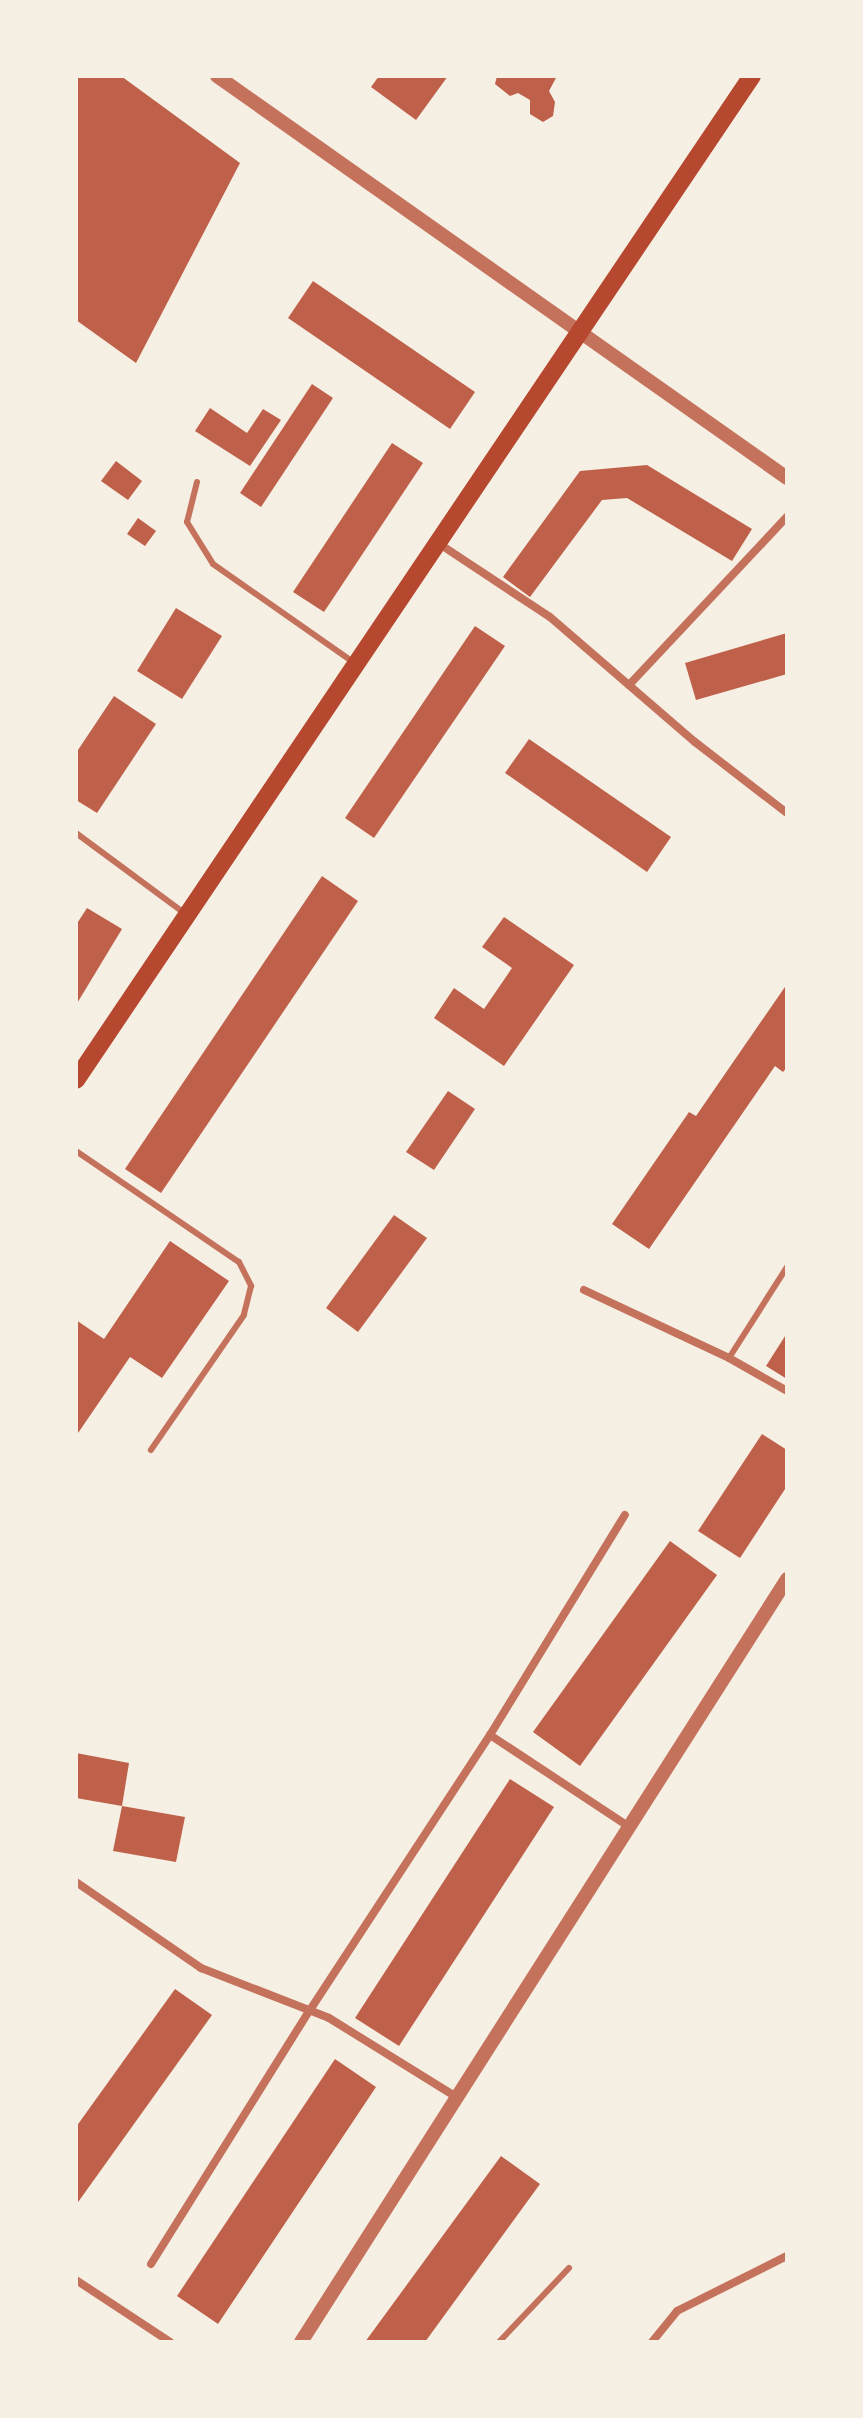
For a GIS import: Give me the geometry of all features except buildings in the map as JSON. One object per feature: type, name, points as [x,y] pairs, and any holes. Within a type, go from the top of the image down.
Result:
[{"type":"main road","points":[[76,1080],[752,76]]},
{"type":"street","points":[[217,76],[787,478]]},
{"type":"street","points":[[629,685],[787,517]]},
{"type":"street","points":[[438,543],[550,617],[787,813]]},
{"type":"street","points":[[584,1290],[729,1358],[787,1391]]},
{"type":"street","points":[[151,2264],[310,2010],[490,1735],[625,1515]]},
{"type":"street","points":[[301,2342],[787,1579]]},
{"type":"street","points":[[490,1735],[628,1826]]},
{"type":"street","points":[[76,1882],[201,1968],[329,2018],[455,2096]]},
{"type":"street","points":[[652,2342],[677,2311],[787,2256]]},
{"type":"street","points":[[76,2280],[170,2342]]},
{"type":"lane","points":[[197,482],[187,522],[213,564],[356,664]]},
{"type":"lane","points":[[76,833],[187,915]]},
{"type":"lane","points":[[76,1151],[239,1262],[251,1286],[244,1315],[151,1450]]},
{"type":"lane","points":[[729,1358],[787,1267]]},
{"type":"lane","points":[[499,2342],[569,2268]]}]
